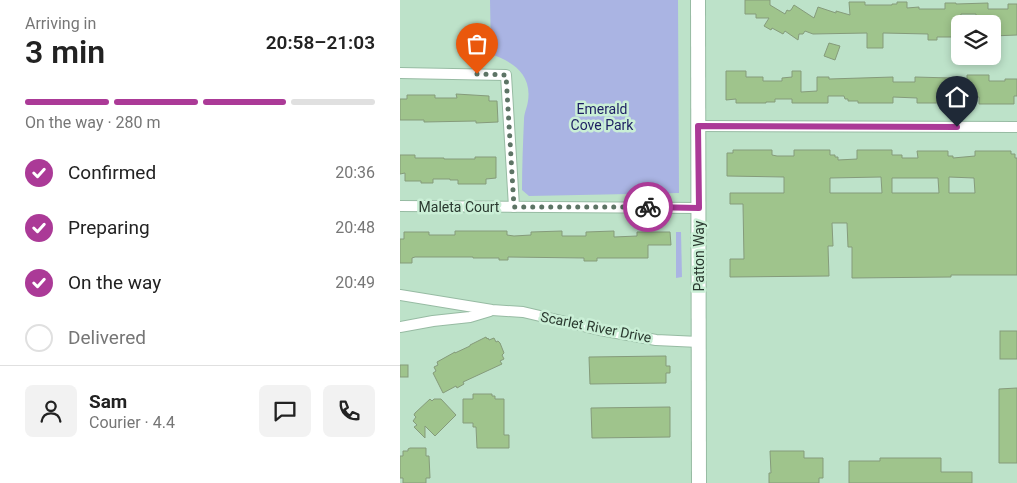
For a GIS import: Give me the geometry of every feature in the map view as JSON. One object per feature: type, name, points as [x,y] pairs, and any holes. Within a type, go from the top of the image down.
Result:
[{"type":"street","name":"Patton Way","points":[[698,0],[699,483]]},
{"type":"street","points":[[400,73],[506,75],[514,207]]},
{"type":"street","points":[[698,126],[1017,127]]},
{"type":"street","name":"Maleta Court","points":[[400,206],[699,208]]},
{"type":"street","name":"Scarlet River Drive","points":[[400,295],[492,310],[523,312],[600,330],[656,340],[699,342]]},
{"type":"street","name":"Scarlet River Drive","points":[[400,327],[470,317],[492,310]]},
{"type":"green space","name":"Emerald Cove Park","points":[[490,0],[678,0],[679,193],[529,196],[522,190],[524,117],[528,101],[527,83],[524,76],[513,65],[491,54]]},
{"type":"green space","points":[[676,232],[681,232],[682,277],[676,278]]},
{"type":"building","points":[[745,0],[770,0],[770,5],[785,14],[794,5],[814,18],[818,7],[850,15],[849,2],[865,2],[865,5],[892,5],[897,4],[897,2],[907,2],[907,8],[919,7],[919,9],[945,9],[945,3],[988,3],[988,9],[1008,9],[1008,4],[1017,4],[1017,35],[1001,36],[1001,15],[961,14],[951,15],[951,37],[937,37],[937,40],[928,40],[928,34],[883,33],[883,48],[867,48],[867,33],[813,34],[805,31],[803,34],[799,34],[798,40],[785,31],[783,34],[764,26],[769,18],[756,18],[756,14],[745,14]]},
{"type":"building","points":[[829,43],[840,46],[835,60],[824,56]]},
{"type":"building","points":[[726,71],[746,71],[746,77],[763,77],[763,81],[782,81],[782,78],[792,77],[792,71],[801,71],[801,92],[817,91],[817,77],[829,77],[829,79],[893,77],[893,82],[915,82],[915,77],[967,80],[967,75],[989,75],[989,81],[1017,79],[1017,96],[1014,96],[1014,104],[979,104],[979,97],[974,97],[974,95],[955,95],[955,97],[949,97],[949,103],[917,103],[917,98],[893,97],[893,103],[858,103],[858,101],[848,101],[844,96],[828,96],[828,103],[792,103],[792,99],[775,99],[775,102],[766,103],[736,103],[736,99],[726,100]]},
{"type":"building","points":[[456,94],[489,96],[489,101],[497,101],[498,122],[424,122],[424,120],[400,120],[400,99],[407,99],[407,95],[435,95],[435,98],[457,98]]},
{"type":"building","points":[[733,150],[772,150],[772,155],[794,156],[794,150],[830,150],[830,155],[835,155],[835,157],[838,157],[838,160],[857,159],[857,150],[892,150],[892,155],[902,155],[902,158],[918,158],[917,151],[948,151],[948,156],[953,156],[953,158],[975,156],[975,151],[1011,151],[1011,154],[1015,154],[1015,158],[1017,158],[1017,275],[852,278],[852,247],[848,247],[847,223],[832,223],[833,246],[828,246],[829,276],[730,277],[730,259],[744,259],[743,204],[730,204],[730,193],[784,193],[784,177],[727,176],[727,153],[733,153]],"holes":[[[881,177],[882,193],[830,193],[830,178]],[[949,177],[974,178],[975,193],[949,193]],[[892,178],[938,178],[939,193],[892,193]]]},
{"type":"building","points":[[400,155],[415,155],[415,158],[444,159],[496,157],[496,178],[486,179],[486,184],[458,184],[458,180],[450,179],[433,179],[433,183],[405,181],[405,173],[400,174]]},
{"type":"building","points":[[455,231],[507,231],[507,235],[514,236],[531,235],[531,232],[562,231],[562,236],[586,236],[586,232],[614,231],[614,237],[637,236],[637,232],[670,232],[671,245],[648,245],[648,258],[597,258],[597,261],[584,261],[584,258],[508,257],[508,260],[499,260],[499,258],[473,257],[415,257],[412,258],[412,263],[400,263],[400,239],[404,239],[404,232],[429,232],[429,235],[455,235]]},
{"type":"building","points":[[1000,331],[1017,331],[1017,359],[1000,359]]},
{"type":"building","points":[[486,337],[489,340],[494,338],[496,342],[500,343],[504,353],[502,355],[504,359],[500,361],[502,364],[463,382],[464,384],[457,388],[456,386],[443,393],[433,373],[436,371],[434,367],[438,365],[437,362]]},
{"type":"building","points":[[666,356],[666,366],[670,366],[670,373],[666,373],[666,383],[590,384],[589,357]]},
{"type":"building","points":[[400,365],[408,365],[408,377],[400,377]]},
{"type":"building","points":[[1017,388],[1017,463],[999,463],[999,389]]},
{"type":"building","points":[[473,394],[492,394],[492,396],[495,396],[495,399],[504,399],[504,435],[509,435],[509,448],[477,448],[476,427],[473,427],[473,423],[463,423],[463,399],[473,399]]},
{"type":"building","points":[[430,399],[432,401],[434,399],[441,399],[456,415],[435,436],[425,426],[425,438],[414,427],[417,425],[413,421],[416,417],[415,413]]},
{"type":"building","points":[[670,407],[670,437],[592,438],[591,408]]},
{"type":"building","points":[[410,448],[426,448],[426,456],[429,456],[430,478],[426,478],[426,483],[403,483],[403,478],[400,478],[400,456],[403,456],[403,451],[408,451]]},
{"type":"building","points":[[770,451],[804,451],[804,458],[823,458],[823,478],[819,478],[819,483],[769,483],[769,473],[771,473]]},
{"type":"building","points":[[880,458],[941,458],[941,472],[972,472],[972,483],[849,483],[849,461],[880,461]]},
{"type":"way so far","points":[[477,74],[506,75],[514,207],[648,207]]},
{"type":"route","points":[[648,207],[699,208],[698,126],[957,127]]}]
